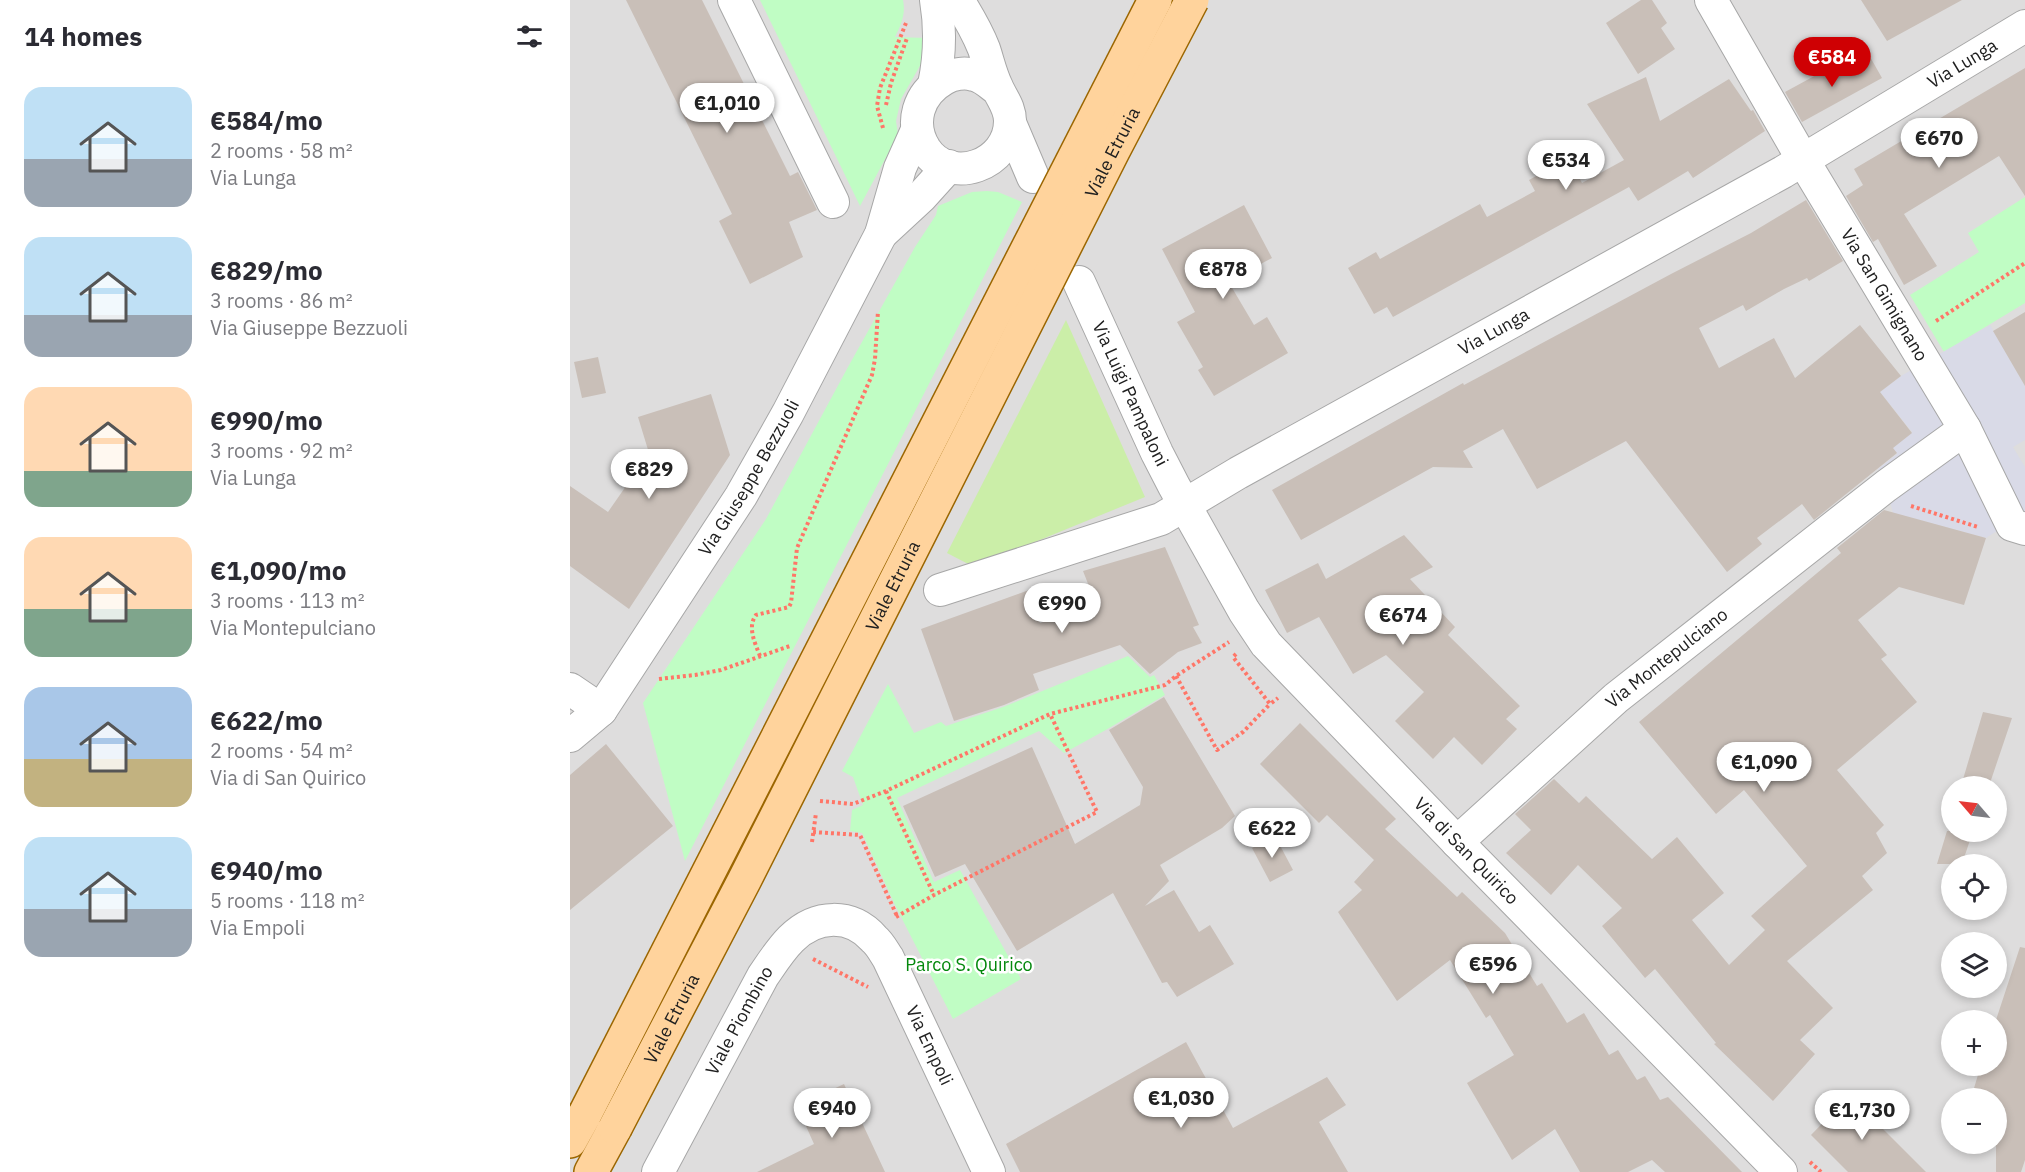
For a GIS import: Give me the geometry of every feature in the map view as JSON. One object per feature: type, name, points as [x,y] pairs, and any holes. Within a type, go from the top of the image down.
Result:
[{"type":"main road","name":"Viale Etruria","points":[[577,1127],[1155,0]]},
{"type":"main road","name":"Viale Etruria","points":[[591,1172],[744,880],[1108,161],[1192,0]]},
{"type":"street","points":[[734,0],[833,202]]},
{"type":"street","points":[[936,0],[940,28],[938,63],[933,85],[919,105],[917,130],[926,149],[932,158],[949,166],[968,168],[991,159],[999,152],[1006,142],[1010,123]]},
{"type":"street","points":[[958,0],[980,40],[997,89],[1007,105],[1010,123],[1033,177],[991,159]]},
{"type":"street","name":"Via San Gimignano","points":[[1711,0],[1803,159],[1965,429],[2018,527]]},
{"type":"street","name":"Via Lunga","points":[[940,590],[1161,519],[1238,473],[1803,159],[2025,26]]},
{"type":"street","points":[[933,85],[949,76],[967,74],[976,75],[997,89]]},
{"type":"street","name":"Via Giuseppe Bezzuoli","points":[[601,710],[753,477],[881,234],[900,168],[917,130]]},
{"type":"street","name":"Via Giuseppe Bezzuoli","points":[[881,234],[921,197],[949,166]]},
{"type":"street","name":"Via Luigi Pampaloni","points":[[1079,282],[1157,453],[1185,505]]},
{"type":"street","name":"Via Montepulciano","points":[[1457,842],[1616,698],[1886,486],[1965,429]]},
{"type":"street","name":"Via di San Quirico","points":[[1185,505],[1254,627],[1282,662],[1781,1172]]},
{"type":"street","points":[[570,689],[601,710],[570,736]]},
{"type":"street","name":"Viale Piombino","points":[[658,1172],[763,976],[782,950],[800,931],[816,923],[830,920],[845,920],[868,933]]},
{"type":"street","name":"Via Empoli","points":[[868,933],[892,966],[989,1172]]},
{"type":"path","points":[[886,136],[878,113],[878,98],[885,71],[903,33],[908,16]]},
{"type":"path","points":[[886,108],[891,83],[908,37]]},
{"type":"path","points":[[1910,338],[2025,263]]},
{"type":"path","points":[[759,656],[752,630],[753,619],[756,615],[789,607],[791,603],[797,548],[872,375],[877,313],[882,302]]},
{"type":"path","points":[[820,800],[854,804],[1050,714],[1165,685],[1254,627]]},
{"type":"path","points":[[652,679],[721,670],[794,644]]},
{"type":"path","points":[[1176,676],[1217,750],[1243,732],[1270,704]]},
{"type":"path","points":[[868,933],[934,895],[1098,812],[1050,714]]},
{"type":"path","points":[[886,791],[934,895]]},
{"type":"path","points":[[809,958],[867,987],[873,997]]},
{"type":"shaded area","points":[[570,0],[2025,0],[2025,1172],[570,1172]]},
{"type":"shaded area","points":[[1990,325],[2025,386],[2025,440],[2013,447],[2025,467],[2025,513],[1986,538],[1893,513],[1886,486],[1878,469],[1897,454],[1893,448],[1912,432],[1880,392],[1901,376]]},
{"type":"green space","points":[[760,0],[903,0],[903,15],[895,37],[927,38],[927,51],[901,99],[896,121],[898,135],[860,206]]},
{"type":"green space","points":[[972,192],[998,192],[1022,202],[685,861],[643,703],[766,519],[915,247],[936,215],[938,206]]},
{"type":"green space","points":[[2025,197],[2025,303],[1944,352],[1910,295],[1979,252],[1968,233]]},
{"type":"green space","points":[[1066,320],[1145,497],[974,567],[947,553]]},
{"type":"green space","name":"Parco S. Quirico","points":[[1128,656],[1150,677],[1154,675],[1165,695],[1064,753],[1039,731],[897,798],[934,882],[960,870],[1021,979],[953,1019],[895,905],[862,833],[850,831],[852,810],[863,805],[853,777],[842,771],[888,684],[914,733],[941,722],[946,726],[1003,707]]},
{"type":"building","points":[[626,0],[702,0],[790,176],[798,172],[817,210],[789,222],[803,257],[750,284],[719,221],[732,214]]},
{"type":"building","points":[[1641,0],[1652,0],[1667,23],[1661,28],[1675,49],[1638,74],[1606,23]]},
{"type":"building","points":[[1861,0],[1962,0],[1887,41]]},
{"type":"building","points":[[1869,55],[1882,78],[1802,122],[1785,92],[1829,68],[1833,75]]},
{"type":"building","points":[[2025,68],[2025,196],[1999,156],[1904,214],[1937,266],[1904,285],[1878,239],[1873,242],[1846,196],[1863,185],[1854,169]]},
{"type":"building","points":[[1646,77],[1660,121],[1729,79],[1751,111],[1753,110],[1765,131],[1693,178],[1688,171],[1638,201],[1629,187],[1393,317],[1387,307],[1374,314],[1348,268],[1376,252],[1380,259],[1480,204],[1487,217],[1535,191],[1529,180],[1569,158],[1582,183],[1624,160],[1587,104]]},
{"type":"building","points":[[1806,200],[1843,261],[1809,281],[1807,278],[1746,311],[1743,305],[1699,328],[1719,368],[1774,338],[1795,378],[1860,325],[1901,376],[1880,392],[1912,433],[1893,448],[1897,453],[1814,520],[1802,504],[1757,538],[1762,544],[1727,572],[1626,441],[1537,489],[1503,429],[1463,451],[1473,468],[1433,467],[1301,540],[1272,490],[1463,383],[1464,385],[1751,233]]},
{"type":"building","points":[[1244,205],[1272,258],[1228,281],[1254,325],[1267,317],[1288,353],[1214,396],[1198,370],[1203,367],[1177,322],[1195,312],[1162,249]]},
{"type":"building","points":[[2025,312],[2025,386],[1993,331]]},
{"type":"building","points":[[598,357],[606,393],[582,398],[574,362]]},
{"type":"building","points":[[711,394],[730,455],[629,609],[570,566],[570,486],[608,512],[649,453],[638,417]]},
{"type":"building","points":[[1884,510],[1986,538],[1964,605],[1899,587],[1858,620],[1887,655],[1881,659],[1917,702],[1837,770],[1884,825],[1876,833],[1887,853],[1862,876],[1873,890],[1787,961],[1833,1008],[1800,1040],[1815,1054],[1773,1101],[1714,1044],[1716,1043],[1655,969],[1645,978],[1602,926],[1622,908],[1578,865],[1551,895],[1506,853],[1531,830],[1515,814],[1554,779],[1579,803],[1586,796],[1652,859],[1677,837],[1724,893],[1692,920],[1729,965],[1765,930],[1751,916],[1807,866],[1744,790],[1716,814],[1639,722],[1841,553],[1837,548]]},
{"type":"building","points":[[1404,535],[1433,567],[1410,579],[1455,627],[1448,635],[1520,706],[1506,719],[1517,729],[1482,765],[1454,737],[1433,759],[1395,721],[1424,692],[1386,655],[1353,674],[1319,617],[1287,633],[1265,590],[1318,563],[1326,579]]},
{"type":"building","points":[[1165,547],[1199,625],[1193,627],[1202,643],[1178,652],[1150,674],[1120,645],[1033,674],[1039,690],[1004,705],[954,721],[921,629],[1029,590],[1040,623],[1096,604],[1083,571]]},
{"type":"building","points":[[1164,697],[1235,816],[1222,828],[1160,865],[1169,881],[1145,906],[1174,890],[1199,932],[1210,925],[1234,964],[1177,997],[1167,982],[1162,983],[1113,893],[1017,951],[965,864],[935,877],[903,806],[1032,747],[1075,844],[1140,805],[1143,787],[1109,730]]},
{"type":"building","points":[[1983,712],[2012,718],[1992,776],[1964,776]]},
{"type":"building","points":[[1300,723],[1396,819],[1385,829],[1457,897],[1462,892],[1505,933],[1537,986],[1542,983],[1567,1023],[1584,1013],[1609,1055],[1618,1050],[1637,1080],[1645,1076],[1660,1100],[1668,1097],[1742,1172],[1665,1172],[1652,1160],[1628,1172],[1580,1172],[1555,1129],[1512,1160],[1467,1083],[1514,1055],[1490,1015],[1486,1018],[1450,960],[1397,1001],[1338,912],[1362,890],[1354,882],[1374,860],[1327,815],[1319,823],[1260,764]]},
{"type":"building","points":[[606,744],[673,826],[570,910],[570,775]]},
{"type":"building","points":[[1275,836],[1293,870],[1270,882],[1252,848]]},
{"type":"building","points":[[1944,842],[1969,842],[1965,854],[1941,854],[1941,864],[1937,864]]},
{"type":"building","points":[[2020,947],[2025,948],[2025,1160],[2021,1172],[1996,1172],[1996,1154],[2007,1154],[2007,1088],[1974,1088],[1978,1076],[2007,1076],[2007,1010],[1999,1010],[2003,998],[2007,998],[2007,987]]},
{"type":"building","points":[[1186,1042],[1233,1128],[1327,1077],[1346,1105],[1319,1122],[1348,1172],[1020,1172],[1006,1144]]},
{"type":"building","points":[[844,1084],[885,1172],[757,1172],[814,1144],[797,1106]]},
{"type":"building","points":[[1854,1091],[1882,1119],[1877,1123],[1926,1172],[1848,1172],[1811,1135]]}]
